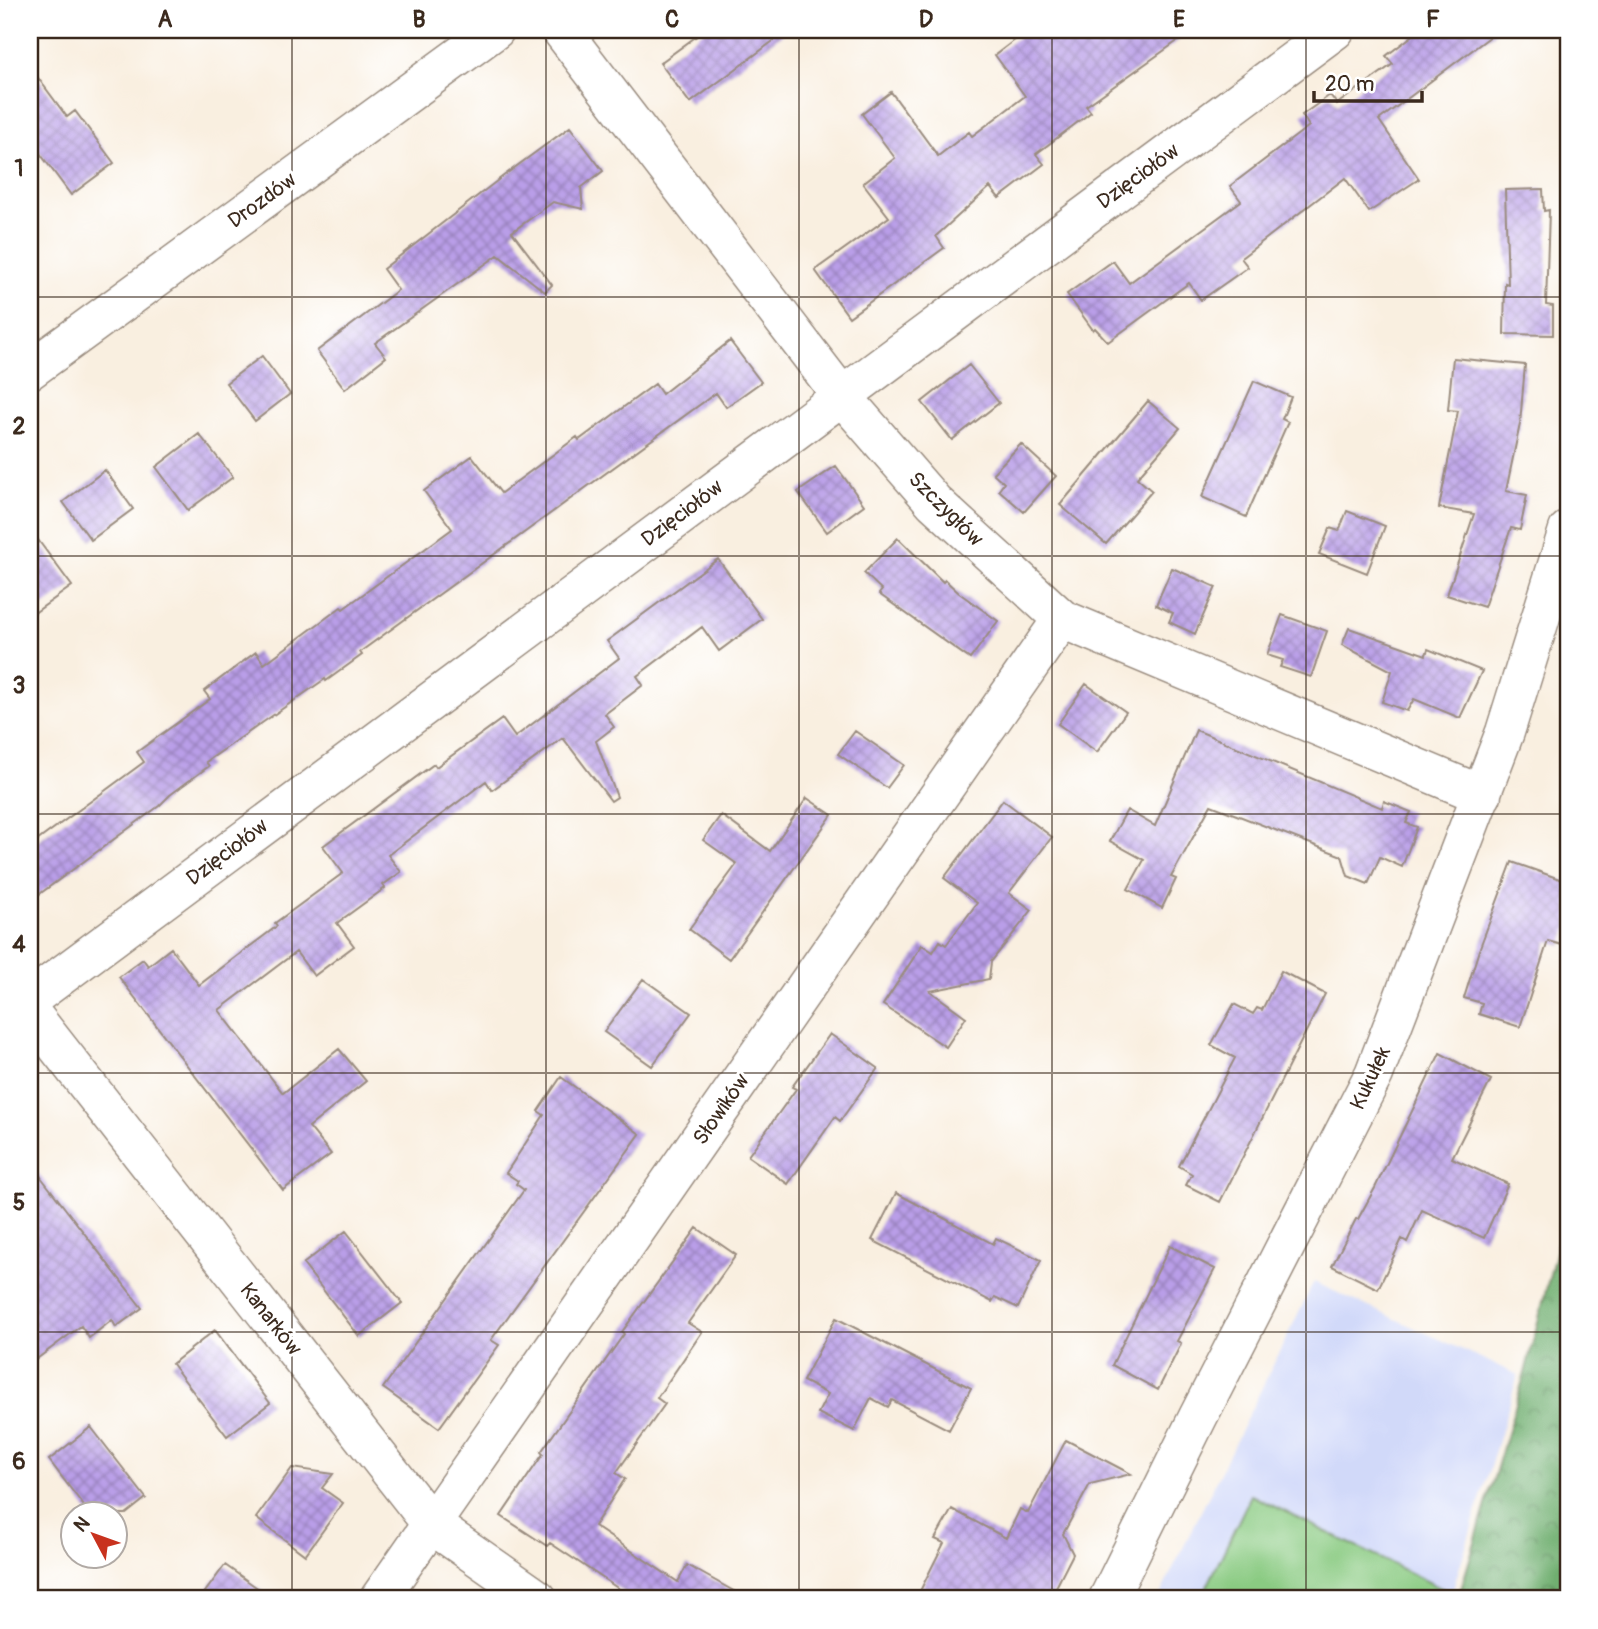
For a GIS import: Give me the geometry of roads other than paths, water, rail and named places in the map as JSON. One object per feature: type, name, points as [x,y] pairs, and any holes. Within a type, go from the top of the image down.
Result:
[{"type":"street","name":"Drozdów","points":[[30,370],[495,30]]},
{"type":"street","name":"Szczygłów","points":[[561,30],[841,395],[934,502],[1062,619],[1482,795]]},
{"type":"street","name":"Dzięciołów","points":[[30,999],[1335,30]]},
{"type":"street","name":"Kukułek","points":[[1108,1599],[1374,1074],[1505,732],[1568,530]]},
{"type":"street","name":"Słowików","points":[[379,1599],[1062,619]]},
{"type":"street","name":"Kanarków","points":[[30,1012],[432,1525],[538,1599]]}]
